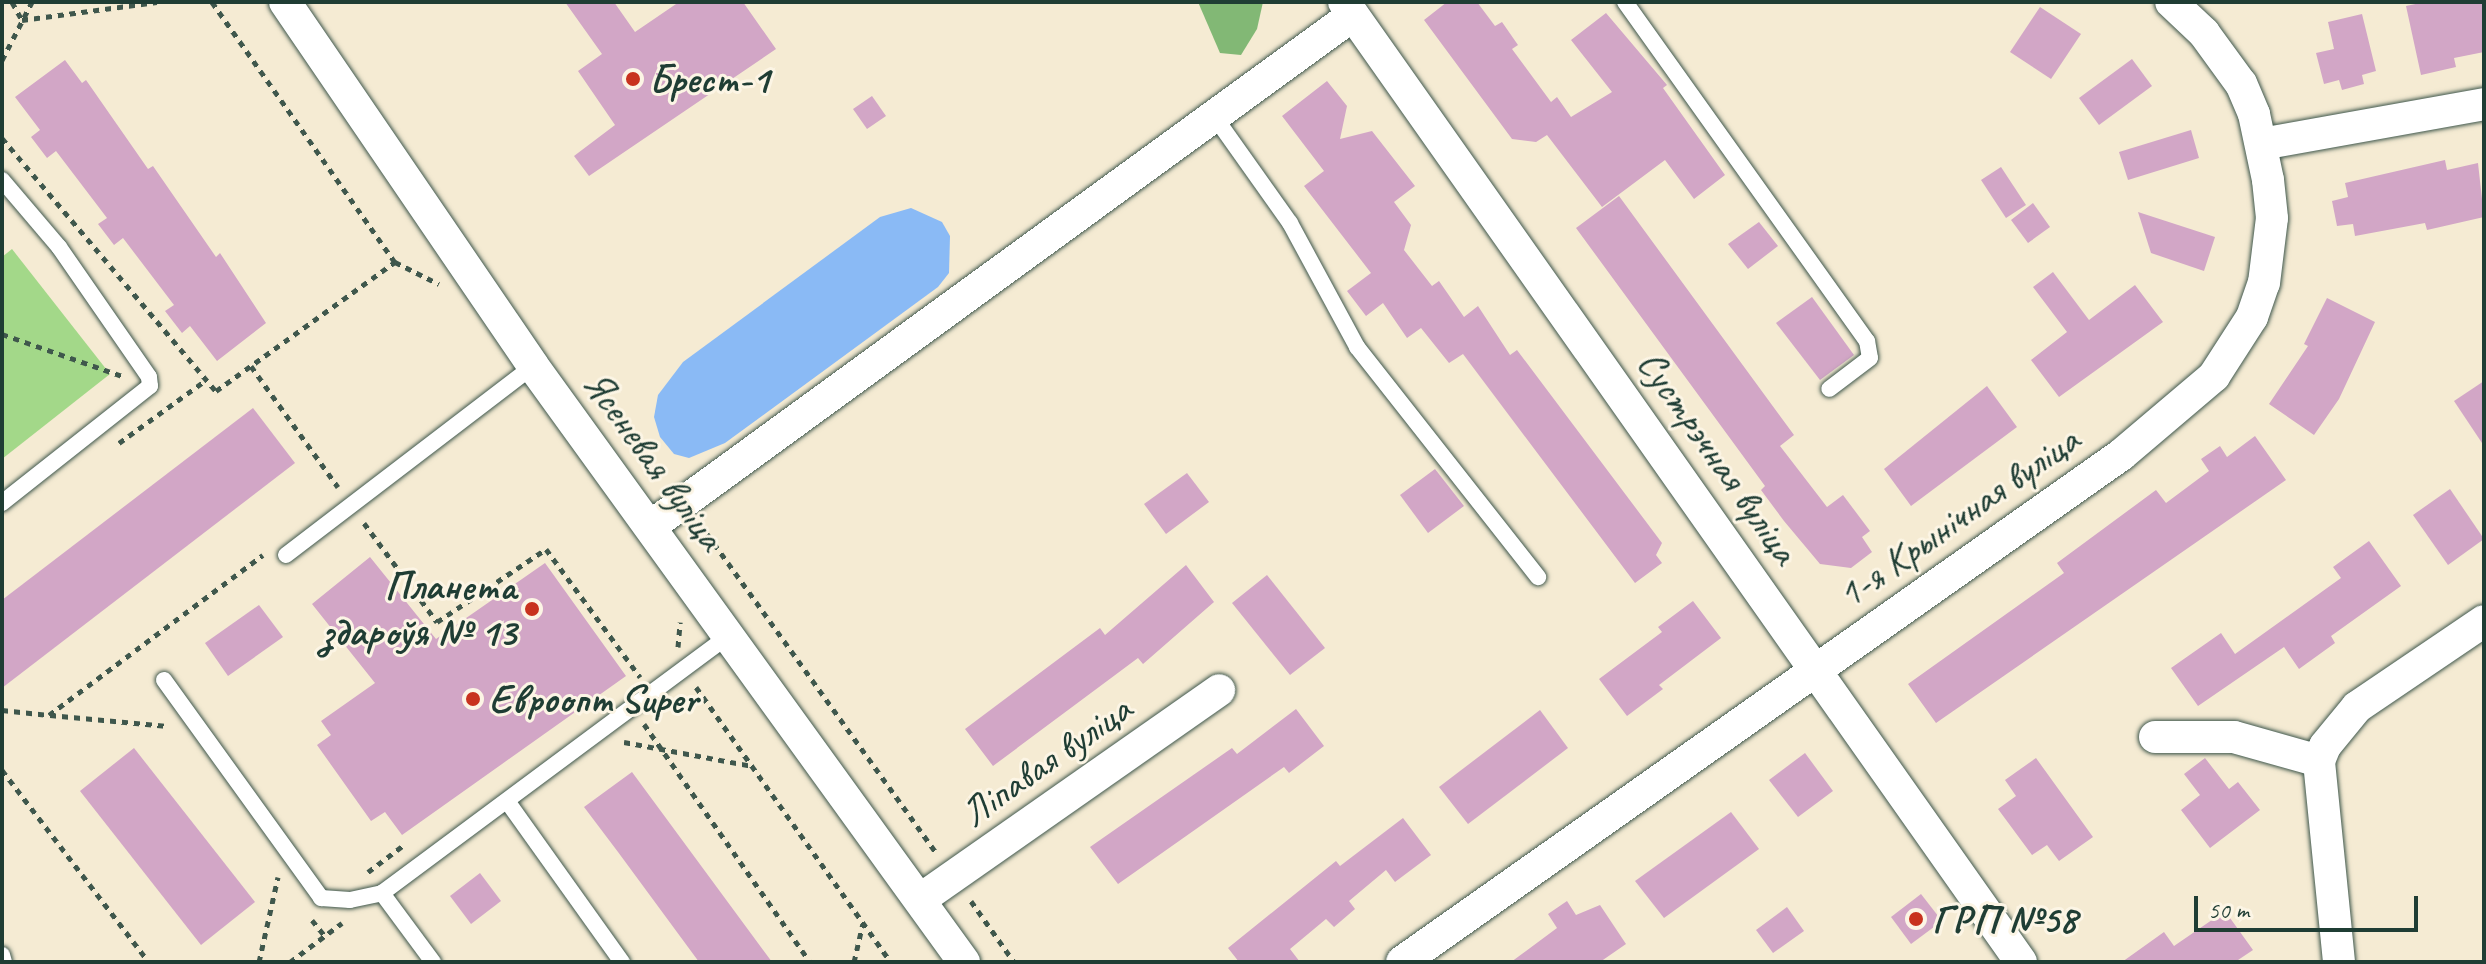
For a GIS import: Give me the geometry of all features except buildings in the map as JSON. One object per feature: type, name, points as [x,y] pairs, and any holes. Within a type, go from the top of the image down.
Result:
[{"type":"street","name":"Ясеневая вуліца","points":[[285,2],[533,366],[964,962]]},
{"type":"street","name":"1-я Крынічная вуліца","points":[[1402,962],[1815,667],[2121,455],[2214,376],[2246,327],[2264,283],[2272,218],[2262,144],[2229,66],[2171,2]]},
{"type":"street","points":[[651,526],[1214,116],[1355,6]]},
{"type":"street","name":"Сустрэчная вуліца","points":[[1355,6],[2021,962]]},
{"type":"street","points":[[2262,144],[2484,104]]},
{"type":"street","points":[[2339,962],[2319,761],[2334,730],[2357,707],[2484,621]]},
{"type":"street","name":"Ліпавая вуліца","points":[[921,899],[1219,690]]},
{"type":"street","points":[[2155,737],[2234,737],[2319,761]]},
{"type":"lane","points":[[1625,2],[1867,341],[1870,358],[1829,389]]},
{"type":"lane","points":[[1214,116],[1290,223],[1357,347],[1538,577]]},
{"type":"lane","points":[[2,180],[59,247],[149,377],[150,386],[2,503]]},
{"type":"lane","points":[[286,555],[533,366]]},
{"type":"lane","points":[[164,680],[321,898],[350,900],[382,893],[730,635]]},
{"type":"lane","points":[[507,801],[622,962]]},
{"type":"lane","points":[[382,893],[433,962]]},
{"type":"lane","points":[[2,955],[4,962]]},
{"type":"path","points":[[12,2],[22,20]]},
{"type":"path","points":[[2,60],[32,2]]},
{"type":"path","points":[[22,20],[118,4],[157,2]]},
{"type":"path","points":[[212,2],[395,262],[453,291]]},
{"type":"path","points":[[2,138],[216,391],[395,262]]},
{"type":"path","points":[[2,334],[150,386]]},
{"type":"path","points":[[251,366],[437,622],[546,549],[640,678]]},
{"type":"path","points":[[49,715],[267,552]]},
{"type":"path","points":[[680,615],[678,650],[685,671],[891,962]]},
{"type":"path","points":[[670,657],[678,650]]},
{"type":"path","points":[[628,687],[651,670]]},
{"type":"path","points":[[686,695],[697,687]]},
{"type":"path","points":[[2,710],[166,725],[175,737]]},
{"type":"path","points":[[654,716],[620,741],[753,766]]},
{"type":"path","points":[[644,724],[810,962]]},
{"type":"path","points":[[2,770],[149,962]]},
{"type":"path","points":[[290,962],[351,921],[351,887],[415,836]]},
{"type":"path","points":[[269,862],[288,887]]},
{"type":"path","points":[[259,962],[278,874]]},
{"type":"path","points":[[306,911],[325,936]]},
{"type":"path","points":[[854,962],[863,923]]},
{"type":"green space","points":[[1198,2],[1263,2],[1257,29],[1241,55],[1220,53]]},
{"type":"green space","points":[[12,249],[110,374],[2,459],[2,257]]},
{"type":"water","points":[[911,208],[942,222],[950,236],[949,273],[938,287],[725,443],[689,458],[674,454],[660,437],[654,417],[658,395],[683,362],[880,217]]},
{"type":"place","name":"Брест-1","points":[[633,79]]},
{"type":"place","name":"Планета здароўя № 13","points":[[532,609]]},
{"type":"place","name":"Евроопт Super","points":[[473,699]]},
{"type":"place","name":"ГРП №58","points":[[1916,919]]}]
